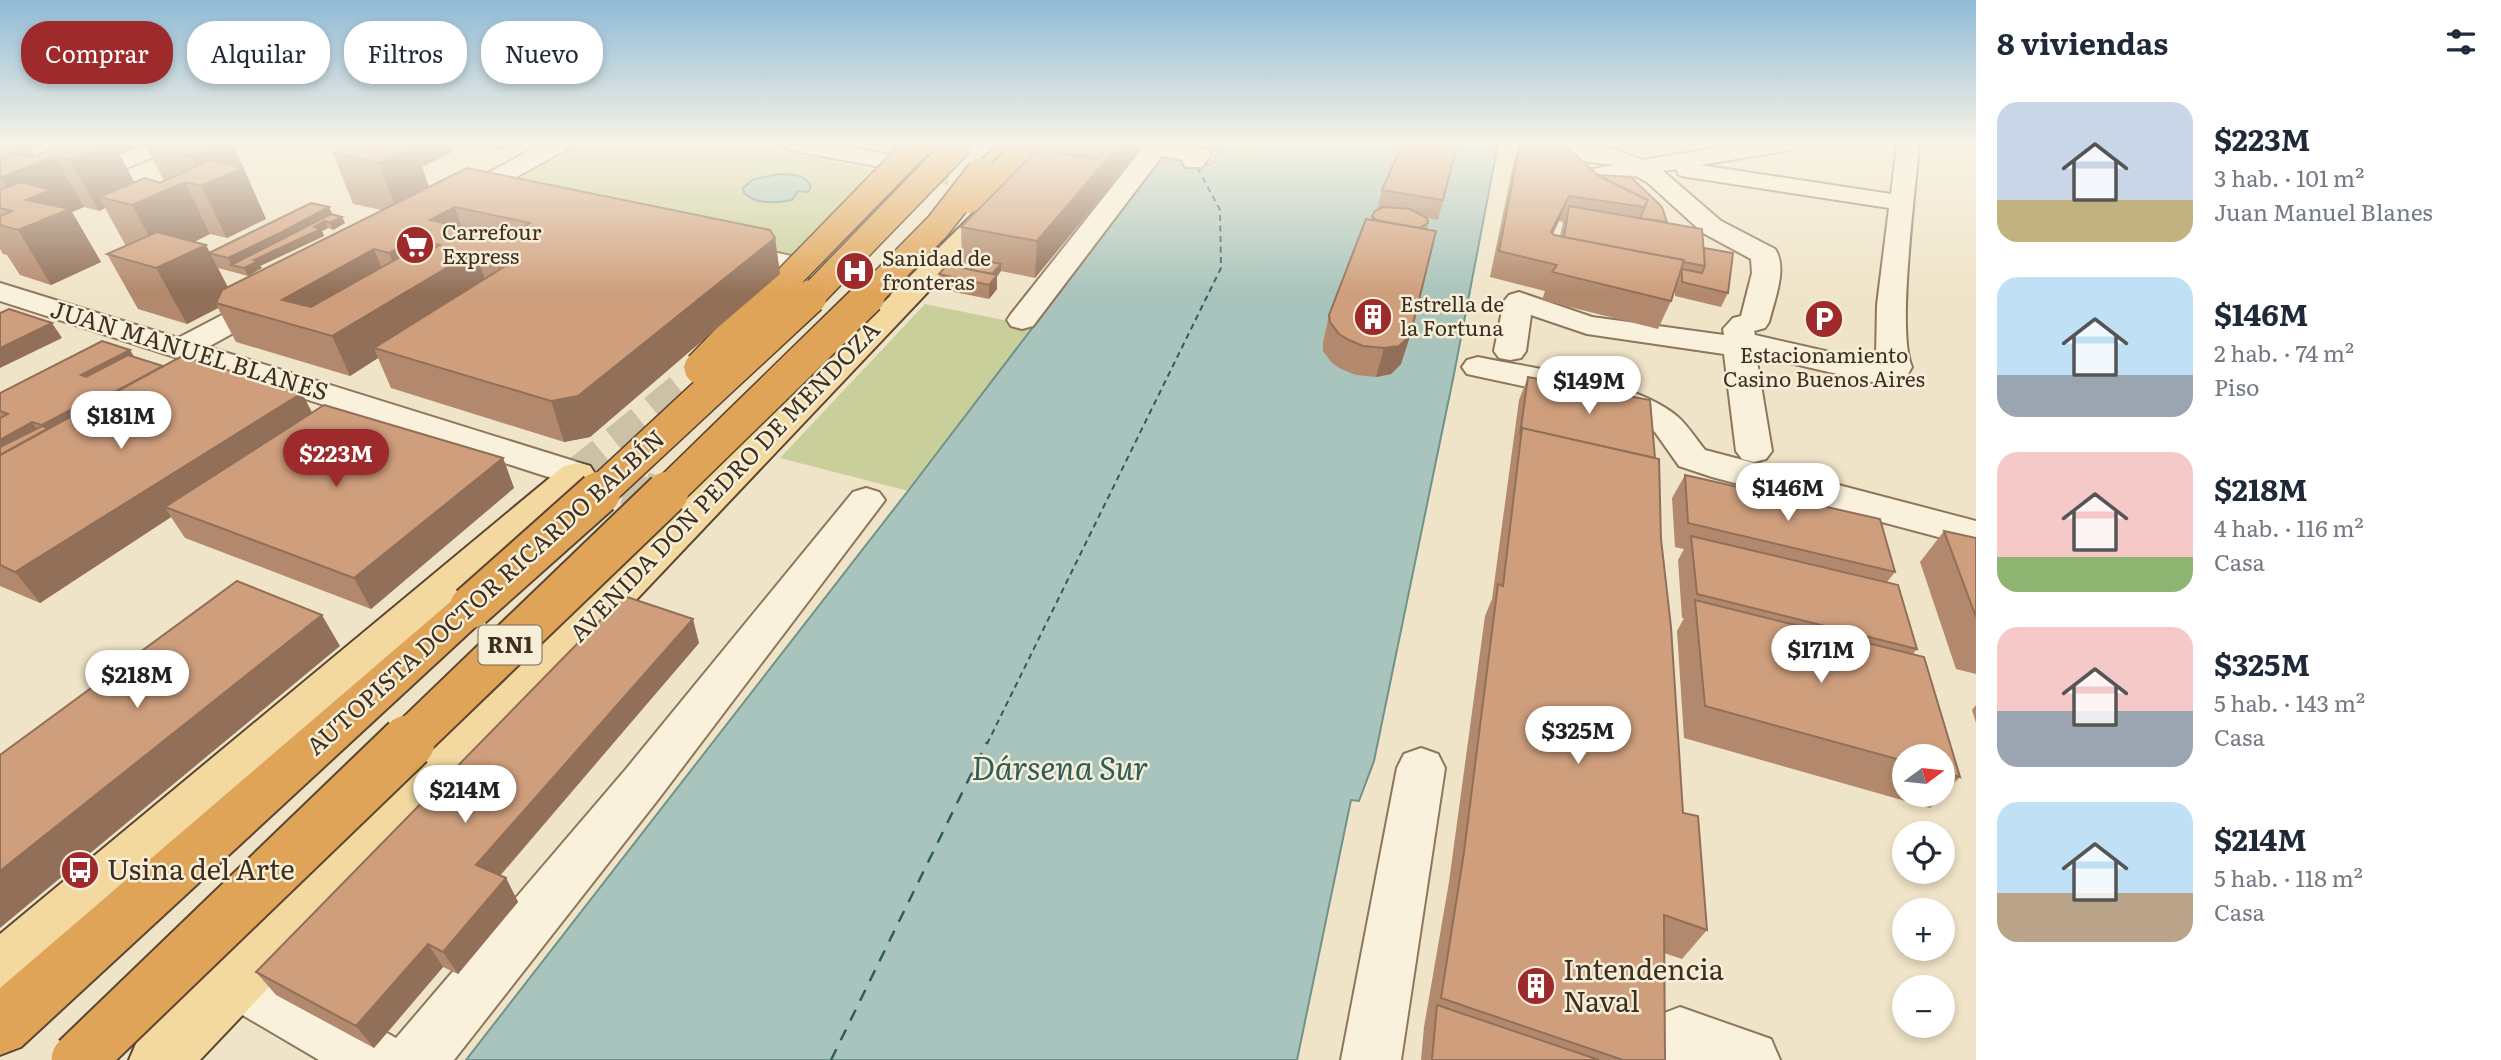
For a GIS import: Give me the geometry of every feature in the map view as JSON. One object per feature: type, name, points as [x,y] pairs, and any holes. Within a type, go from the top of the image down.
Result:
[{"type":"highway","points":[[471,607],[871,193]]},
{"type":"highway","name":"AUTOPISTA DOCTOR RICARDO BALBÍN","points":[[0,1026],[471,607],[788,320],[852,259],[912,193]]},
{"type":"highway","name":"AUTOPISTA DOCTOR RICARDO BALBÍN","points":[[78,1060],[816,350],[938,226],[963,193]]},
{"type":"highway","points":[[938,226],[976,193]]},
{"type":"main road","name":"AVENIDA DON PEDRO DE MENDOZA","points":[[159,1060],[1008,193]]},
{"type":"main road","points":[[0,970],[577,474]]},
{"type":"street","points":[[0,209],[40,193]]},
{"type":"street","points":[[433,213],[467,193]]},
{"type":"street","points":[[470,193],[501,201]]},
{"type":"street","points":[[1022,320],[1120,193]]},
{"type":"street","points":[[1619,193],[1629,202],[1659,215],[1712,227],[1754,247],[1766,259],[1766,273],[1755,322],[1741,337],[1754,451]]},
{"type":"street","points":[[1674,193],[1712,227]]},
{"type":"street","points":[[1837,193],[1903,203]]},
{"type":"street","points":[[1671,314],[1741,337],[1760,348],[1876,373],[1895,372],[1892,305],[1904,193]]},
{"type":"street","points":[[700,244],[911,291]]},
{"type":"street","points":[[183,348],[302,284]]},
{"type":"street","name":"JUAN MANUEL BLANES","points":[[0,292],[577,474]]},
{"type":"street","points":[[1510,351],[1519,301],[1587,326],[1741,337]]},
{"type":"street","points":[[91,348],[126,330]]},
{"type":"street","points":[[1478,368],[1620,397],[1648,411],[1667,425],[1678,443],[1692,458],[1703,462],[1976,534]]},
{"type":"street","points":[[416,1060],[643,783],[866,500]]},
{"type":"street","points":[[1371,1060],[1421,768]]},
{"type":"street","points":[[237,981],[376,1060]]},
{"type":"street","points":[[1680,1036],[1750,1060]]},
{"type":"green space","points":[[505,193],[866,193],[805,257]]},
{"type":"green space","points":[[925,304],[1033,326],[908,491],[780,458]]},
{"type":"water","points":[[745,193],[796,193],[792,200],[780,202],[749,197]]},
{"type":"water","name":"Dársena Sur","points":[[1135,193],[1489,193],[1374,761],[1359,801],[1351,800],[1297,1060],[466,1060],[908,491]]},
{"type":"building","points":[[0,193],[42,193],[26,200],[70,209],[18,230],[0,225],[0,216],[12,211],[0,208]]},
{"type":"building","points":[[108,193],[159,193],[132,205],[99,197]]},
{"type":"building","points":[[416,193],[591,193],[770,230],[775,238],[578,396],[551,401],[374,348],[515,260],[475,251],[332,336],[216,303],[222,290]],"holes":[[[455,207],[530,223],[506,238],[430,220]],[[414,239],[440,245],[415,259],[402,256],[311,307],[282,300],[374,249],[389,253]]]},
{"type":"building","points":[[994,193],[1078,193],[1037,241],[961,227]]},
{"type":"building","points":[[1403,193],[1445,193],[1443,200]]},
{"type":"building","points":[[1510,193],[1634,193],[1648,200],[1644,207],[1569,196],[1551,232],[1554,235],[1684,260],[1671,301],[1552,272],[1557,265],[1499,251]]},
{"type":"building","points":[[1635,193],[1648,193],[1662,207],[1667,222],[1640,218],[1648,200]]},
{"type":"building","points":[[311,203],[329,207],[228,258],[209,253]]},
{"type":"building","points":[[1569,206],[1702,229],[1705,266],[1564,237]]},
{"type":"building","points":[[1383,207],[1410,209],[1427,218],[1428,223],[1419,228],[1376,220],[1372,216]]},
{"type":"building","points":[[331,214],[342,217],[330,223],[325,221],[314,227],[321,229],[254,260],[258,261],[244,268],[231,265]]},
{"type":"building","name":"Estrella de la Fortuna","points":[[1366,219],[1436,231],[1410,336],[1399,346],[1363,346],[1339,334],[1330,322],[1329,315]]},
{"type":"building","points":[[157,232],[206,245],[156,268],[107,254]]},
{"type":"building","points":[[1704,248],[1733,253],[1728,293],[1682,282],[1682,269],[1702,273],[1705,266]]},
{"type":"building","points":[[979,260],[1001,264],[992,274],[970,270]]},
{"type":"building","points":[[947,265],[997,275],[989,285],[939,274]]},
{"type":"building","points":[[9,309],[52,323],[0,348],[0,313]]},
{"type":"building","points":[[102,341],[130,350],[81,375],[86,377],[128,355],[163,366],[111,394],[104,392],[42,425],[32,422],[0,440],[0,418],[8,414],[0,411],[0,393]]},
{"type":"building","points":[[182,356],[302,393],[15,572],[0,565],[0,455]]},
{"type":"building","points":[[1528,377],[1650,400],[1655,458],[1522,428],[1520,435]]},
{"type":"building","points":[[324,405],[503,458],[354,578],[165,507]]},
{"type":"building","points":[[42,426],[49,428],[0,455],[0,447]]},
{"type":"building","points":[[1522,428],[1659,459],[1661,539],[1671,627],[1683,813],[1698,816],[1707,930],[1664,915],[1665,1060],[1623,1060],[1441,998],[1464,852],[1498,584],[1503,586]]},
{"type":"building","points":[[1685,475],[1880,519],[1895,572],[1688,523]]},
{"type":"building","points":[[1944,531],[1976,538],[1976,617]]},
{"type":"building","points":[[1691,536],[1898,585],[1917,649],[1697,594]]},
{"type":"building","points":[[237,581],[322,615],[0,871],[0,755]]},
{"type":"building","points":[[624,596],[693,619],[476,865],[506,878],[443,952],[428,944],[356,1026],[256,972]]},
{"type":"building","points":[[1695,600],[1924,657],[1950,744],[1892,744],[1892,758],[1705,706]]},
{"type":"building","points":[[1955,760],[1960,777],[1955,776]]},
{"type":"building","points":[[1437,1005],[1599,1060],[1432,1060]]},
{"type":"ferry route","points":[[987,744],[1221,268],[1220,210],[1211,193]]},
{"type":"ferry route","points":[[831,1060],[987,742]]},
{"type":"tunnel","points":[[577,474],[731,349]]},
{"type":"tunnel","points":[[577,474],[649,495]]},
{"type":"tunnel","points":[[643,493],[688,506]]},
{"type":"place","name":"Carrefour Express","points":[[415,245]]},
{"type":"place","name":"Sanidad de fronteras","points":[[855,271]]},
{"type":"place","name":"Estrella de la Fortuna","points":[[1373,317]]},
{"type":"place","name":"Estacionamiento Casino Buenos Aires","points":[[1824,319]]},
{"type":"place","name":"Usina del Arte","points":[[80,870]]},
{"type":"place","name":"Intendencia Naval","points":[[1536,986]]}]
